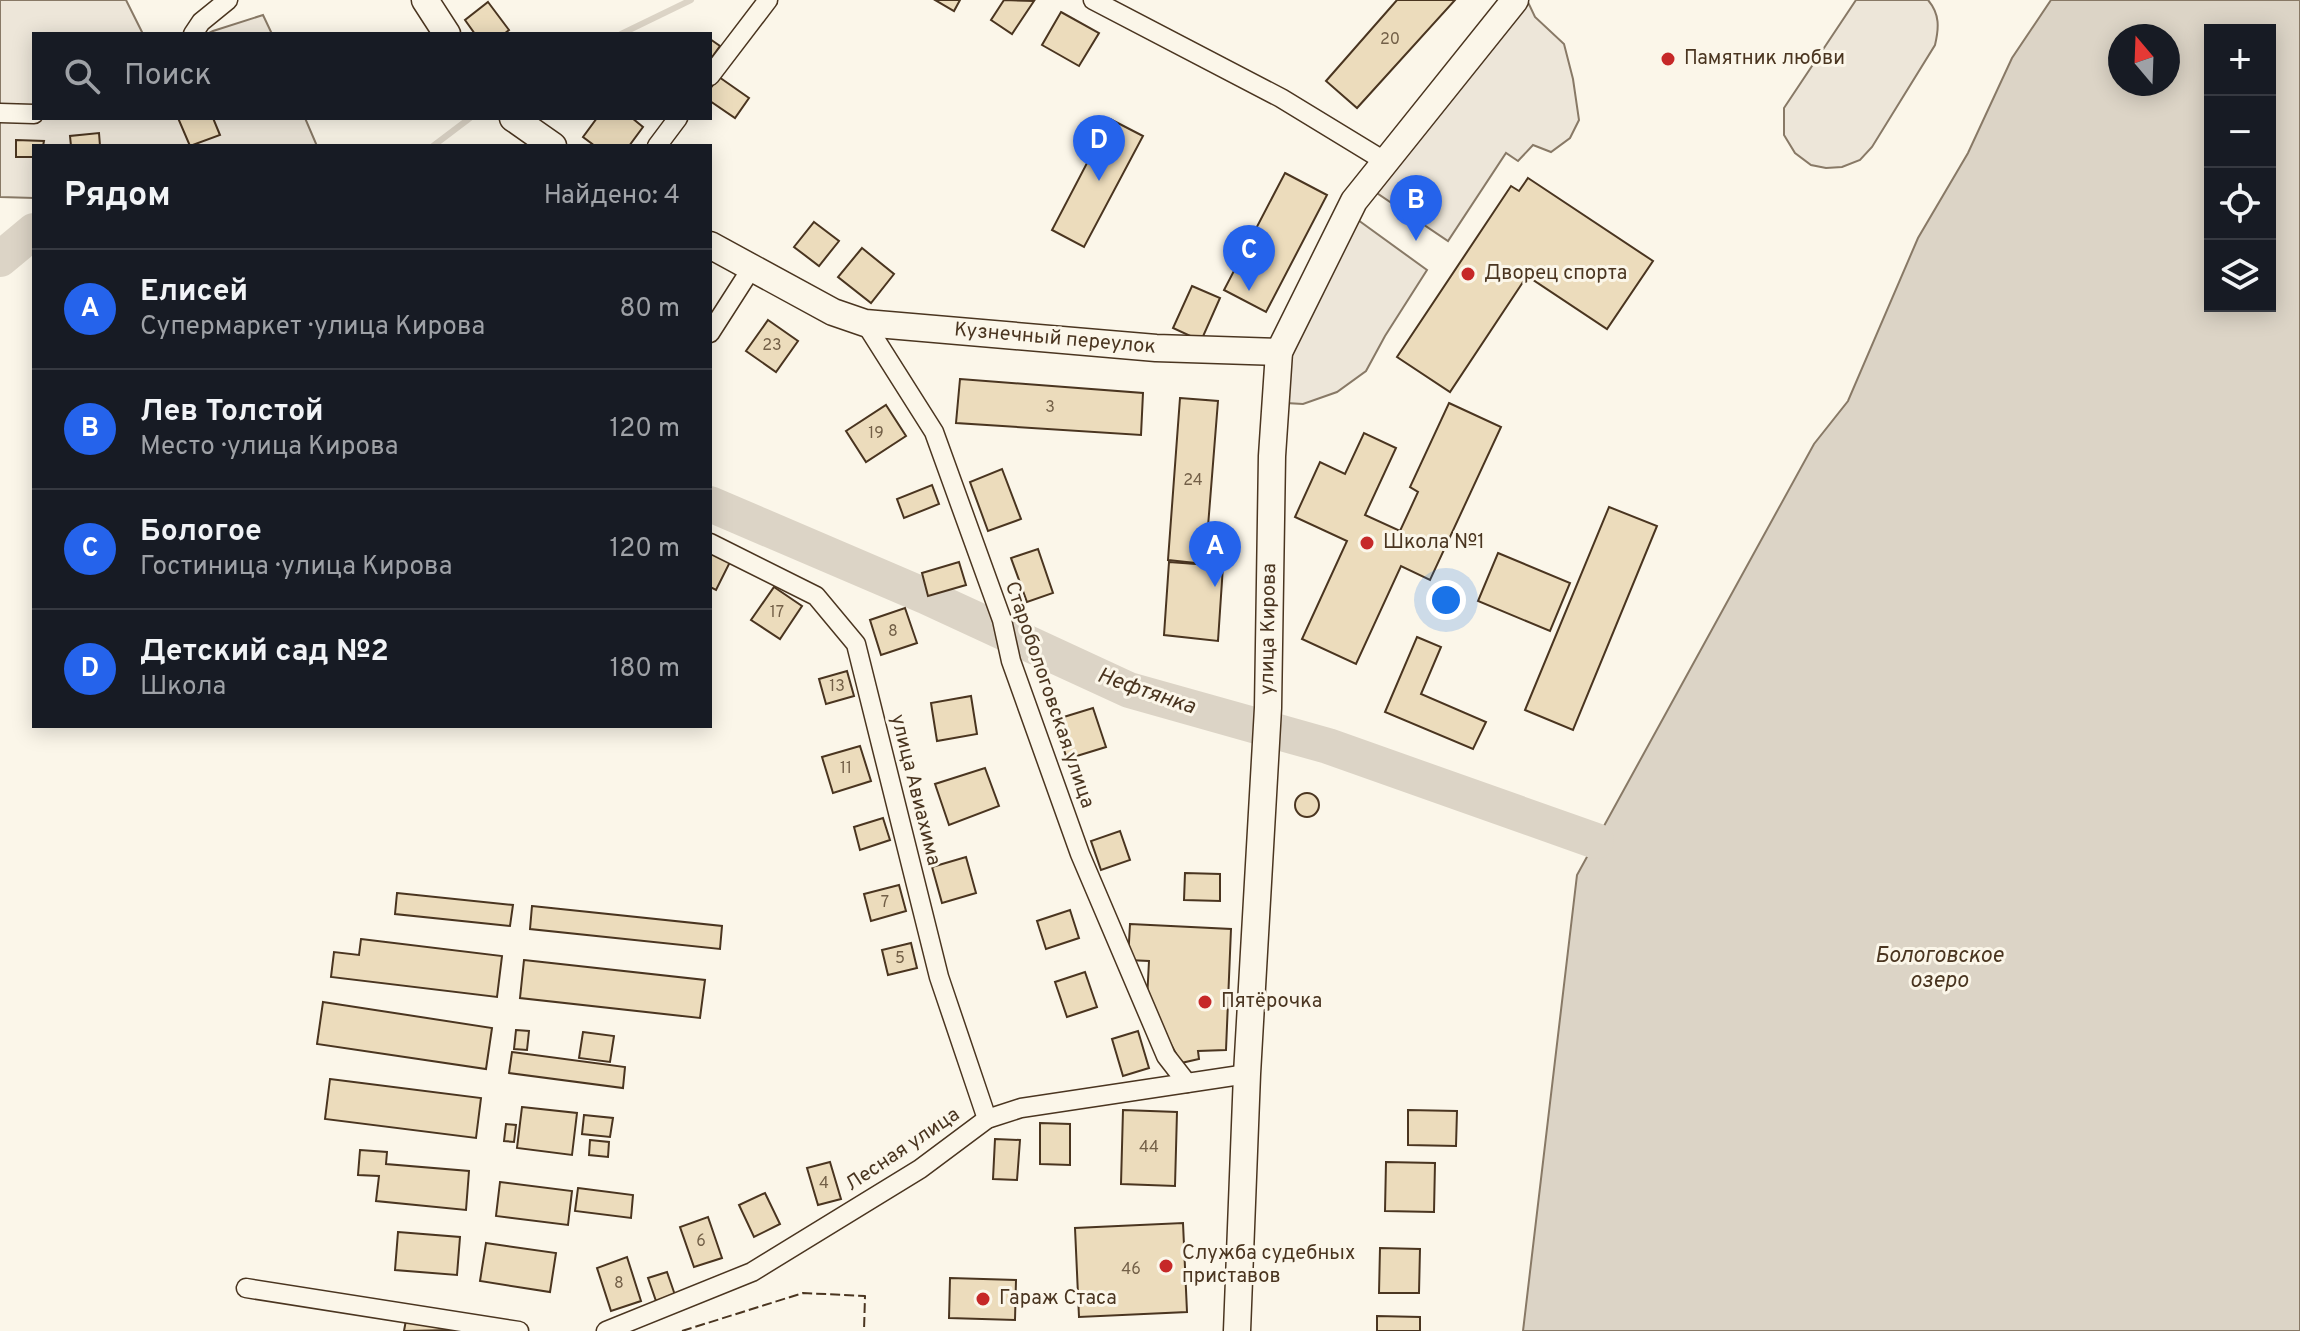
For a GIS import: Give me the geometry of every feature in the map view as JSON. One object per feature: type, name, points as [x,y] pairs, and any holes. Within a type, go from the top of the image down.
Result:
[{"type":"main road","points":[[425,0],[446,32]]},
{"type":"main road","name":"улица Кирова","points":[[1237,1331],[1247,1074],[1264,806],[1272,456],[1279,352],[1354,201],[1515,0]]},
{"type":"main road","points":[[516,120],[550,144]]},
{"type":"main road","name":"Кузнечный переулок","points":[[712,246],[833,312],[865,323],[1156,348],[1279,352]]},
{"type":"street","points":[[194,32],[201,22],[228,0]]},
{"type":"street","points":[[712,73],[768,0]]},
{"type":"street","points":[[1093,0],[1281,98],[1386,162]]},
{"type":"street","points":[[0,113],[32,114]]},
{"type":"street","points":[[658,144],[676,120]]},
{"type":"street","points":[[712,330],[751,269]]},
{"type":"street","name":"Старобологовская улица","points":[[865,323],[934,432],[1002,620],[1011,661],[1080,854],[1166,1056],[1187,1083]]},
{"type":"street","name":"улица Авиахима","points":[[712,544],[816,596],[856,644],[939,977],[987,1119]]},
{"type":"street","name":"Лесная улица","points":[[606,1331],[752,1272],[920,1169],[987,1119],[1021,1108],[1247,1074]]},
{"type":"street","points":[[246,1288],[519,1331]]},
{"type":"shaded area","points":[[0,0],[126,0],[142,32],[32,32],[32,120],[306,120],[316,144],[32,144],[32,198],[0,197]]},
{"type":"shaded area","points":[[1527,0],[1535,17],[1564,44],[1579,120],[1570,138],[1551,152],[1533,145],[1518,161],[1506,153],[1448,241],[1365,185]]},
{"type":"shaded area","points":[[1856,0],[1928,0],[1938,21],[1935,45],[1872,147],[1860,160],[1842,167],[1811,165],[1795,153],[1784,135],[1784,108]]},
{"type":"shaded area","points":[[263,15],[271,32],[211,32]]},
{"type":"shaded area","points":[[1347,212],[1427,270],[1366,371],[1337,392],[1303,404],[1286,403],[1299,323]]},
{"type":"water","name":"Бологовское озеро","points":[[2051,0],[2300,0],[2300,1331],[1523,1331],[1577,875],[1814,444],[1848,401],[1918,238],[1968,153],[2012,58]]},
{"type":"building","points":[[935,0],[960,0],[954,11]]},
{"type":"building","points":[[1004,0],[1034,1],[1012,34],[991,20]]},
{"type":"building","points":[[1397,0],[1455,0],[1357,108],[1326,81]]},
{"type":"building","points":[[488,2],[509,30],[474,32],[465,20]]},
{"type":"building","points":[[1061,12],[1099,33],[1079,66],[1042,45]]},
{"type":"building","points":[[712,40],[720,46],[712,57]]},
{"type":"building","points":[[719,77],[749,98],[735,118],[712,102],[712,86]]},
{"type":"building","points":[[1110,119],[1143,136],[1084,247],[1052,230]]},
{"type":"building","points":[[179,120],[214,120],[220,135],[189,144]]},
{"type":"building","points":[[596,120],[634,120],[643,127],[630,144],[592,144],[583,137]]},
{"type":"building","points":[[99,133],[100,144],[71,144],[70,136]]},
{"type":"building","points":[[16,140],[44,141],[43,144],[32,144],[32,157],[16,157]]},
{"type":"building","points":[[1285,173],[1327,195],[1266,312],[1224,290]]},
{"type":"building","points":[[1528,178],[1653,261],[1607,329],[1527,276],[1450,392],[1397,357],[1511,186],[1519,191]]},
{"type":"building","points":[[814,222],[839,241],[819,266],[794,247]]},
{"type":"building","points":[[862,248],[894,274],[871,303],[838,277]]},
{"type":"building","points":[[1192,286],[1220,298],[1201,341],[1173,328]]},
{"type":"building","points":[[768,320],[798,341],[776,372],[746,351]]},
{"type":"building","points":[[960,379],[1143,393],[1141,435],[956,423]]},
{"type":"building","points":[[1180,398],[1218,401],[1205,564],[1168,560]]},
{"type":"building","points":[[1449,403],[1501,427],[1430,580],[1401,566],[1356,664],[1302,639],[1347,541],[1295,517],[1320,462],[1345,474],[1364,433],[1396,448],[1365,515],[1400,531],[1418,492],[1410,487]]},
{"type":"building","points":[[886,405],[906,436],[866,462],[846,431]]},
{"type":"building","points":[[1002,469],[1021,519],[988,531],[970,482]]},
{"type":"building","points":[[932,485],[939,504],[904,518],[897,499]]},
{"type":"building","points":[[1609,507],[1657,526],[1573,730],[1525,710]]},
{"type":"building","points":[[1038,549],[1053,593],[1027,602],[1011,558]]},
{"type":"building","points":[[712,550],[731,560],[716,590],[712,588]]},
{"type":"building","points":[[1498,553],[1570,583],[1550,631],[1478,601]]},
{"type":"building","points":[[959,562],[966,585],[928,596],[922,573]]},
{"type":"building","points":[[1169,562],[1223,566],[1218,641],[1164,635]]},
{"type":"building","points":[[774,587],[802,606],[780,639],[751,620]]},
{"type":"building","points":[[905,608],[917,643],[881,655],[870,620]]},
{"type":"building","points":[[1417,637],[1441,647],[1421,694],[1486,722],[1473,749],[1385,712]]},
{"type":"building","points":[[847,671],[854,696],[826,704],[819,679]]},
{"type":"building","points":[[971,696],[977,734],[937,741],[931,703]]},
{"type":"building","points":[[1093,708],[1106,747],[1067,759],[1054,720]]},
{"type":"building","points":[[860,746],[871,781],[833,793],[822,757]]},
{"type":"building","points":[[985,768],[999,806],[949,825],[935,784]]},
{"type":"building","points":[[1307,793],[1318,800],[1319,805],[1312,816],[1307,817],[1296,810],[1295,805],[1302,794]]},
{"type":"building","points":[[883,818],[890,840],[860,850],[854,827]]},
{"type":"building","points":[[1120,831],[1130,860],[1101,870],[1091,841]]},
{"type":"building","points":[[966,857],[976,893],[942,903],[932,867]]},
{"type":"building","points":[[1185,873],[1220,874],[1220,901],[1184,900]]},
{"type":"building","points":[[899,885],[906,911],[871,921],[864,894]]},
{"type":"building","points":[[397,893],[513,905],[510,926],[395,914]]},
{"type":"building","points":[[532,906],[722,926],[720,949],[530,929]]},
{"type":"building","points":[[1070,910],[1079,938],[1046,949],[1037,921]]},
{"type":"building","points":[[1130,924],[1231,929],[1226,1050],[1198,1051],[1199,1059],[1181,1063],[1147,1000],[1149,961],[1128,960]]},
{"type":"building","points":[[361,939],[502,956],[497,997],[331,977],[334,952],[359,955]]},
{"type":"building","points":[[911,943],[917,968],[888,975],[882,950]]},
{"type":"building","points":[[524,960],[705,980],[700,1018],[520,998]]},
{"type":"building","points":[[1085,972],[1097,1007],[1067,1017],[1055,982]]},
{"type":"building","points":[[323,1002],[492,1028],[486,1069],[317,1044]]},
{"type":"building","points":[[516,1030],[529,1031],[527,1050],[514,1049]]},
{"type":"building","points":[[1138,1031],[1149,1068],[1123,1076],[1112,1039]]},
{"type":"building","points":[[583,1032],[614,1036],[610,1062],[579,1058]]},
{"type":"building","points":[[512,1052],[625,1067],[623,1088],[509,1073]]},
{"type":"building","points":[[330,1079],[481,1098],[476,1138],[325,1119]]},
{"type":"building","points":[[522,1107],[577,1113],[572,1155],[517,1148]]},
{"type":"building","points":[[1123,1110],[1177,1112],[1175,1186],[1121,1184]]},
{"type":"building","points":[[1408,1110],[1457,1111],[1456,1146],[1408,1145]]},
{"type":"building","points":[[584,1115],[613,1118],[610,1137],[582,1134]]},
{"type":"building","points":[[1040,1123],[1070,1124],[1070,1165],[1040,1164]]},
{"type":"building","points":[[506,1124],[516,1125],[514,1142],[504,1141]]},
{"type":"building","points":[[995,1139],[1020,1140],[1017,1180],[993,1179]]},
{"type":"building","points":[[590,1140],[609,1142],[608,1157],[589,1155]]},
{"type":"building","points":[[360,1150],[387,1152],[386,1164],[469,1171],[466,1210],[376,1201],[379,1176],[358,1175]]},
{"type":"building","points":[[830,1162],[841,1199],[818,1205],[807,1168]]},
{"type":"building","points":[[1386,1162],[1435,1163],[1434,1212],[1385,1211]]},
{"type":"building","points":[[500,1182],[572,1191],[568,1225],[496,1216]]},
{"type":"building","points":[[578,1188],[633,1195],[631,1218],[575,1211]]},
{"type":"building","points":[[765,1193],[780,1224],[754,1237],[739,1205]]},
{"type":"building","points":[[708,1217],[722,1258],[694,1267],[680,1227]]},
{"type":"building","points":[[1183,1223],[1187,1312],[1079,1317],[1075,1228]]},
{"type":"building","points":[[398,1232],[460,1237],[457,1275],[395,1270]]},
{"type":"building","points":[[486,1243],[556,1253],[550,1292],[480,1281]]},
{"type":"building","points":[[1380,1248],[1420,1249],[1419,1293],[1379,1293]]},
{"type":"building","points":[[627,1257],[641,1301],[611,1311],[597,1268]]},
{"type":"building","points":[[667,1272],[675,1295],[656,1301],[648,1278]]},
{"type":"building","name":"Гараж Стаса","points":[[950,1278],[1016,1280],[1015,1320],[949,1318]]},
{"type":"building","points":[[1377,1316],[1420,1317],[1420,1331],[1377,1331]]},
{"type":"building","points":[[406,1320],[455,1330],[404,1331]]},
{"type":"waterway","points":[[625,32],[691,0]]},
{"type":"waterway","points":[[436,144],[467,120]]},
{"type":"waterway","name":"Нефтянка","points":[[0,259],[32,233]]},
{"type":"waterway","name":"Нефтянка","points":[[712,505],[925,596],[1129,690],[1328,746],[1596,841]]},
{"type":"fence","points":[[682,1331],[803,1293],[865,1296],[864,1331]]},
{"type":"place","name":"Памятник любви","points":[[1668,59]]},
{"type":"place","name":"Детский сад №2","points":[[1099,181]]},
{"type":"place","name":"Лев Толстой","points":[[1416,241]]},
{"type":"place","name":"Дворец спорта","points":[[1468,274]]},
{"type":"place","name":"Бологое","points":[[1249,291]]},
{"type":"place","name":"Школа №1","points":[[1367,543]]},
{"type":"place","name":"Елисей","points":[[1215,587]]},
{"type":"place","name":"Пятёрочка","points":[[1205,1002]]},
{"type":"place","name":"Служба судебных приставов","points":[[1166,1266]]},
{"type":"place","name":"Гараж Стаса","points":[[983,1299]]}]
